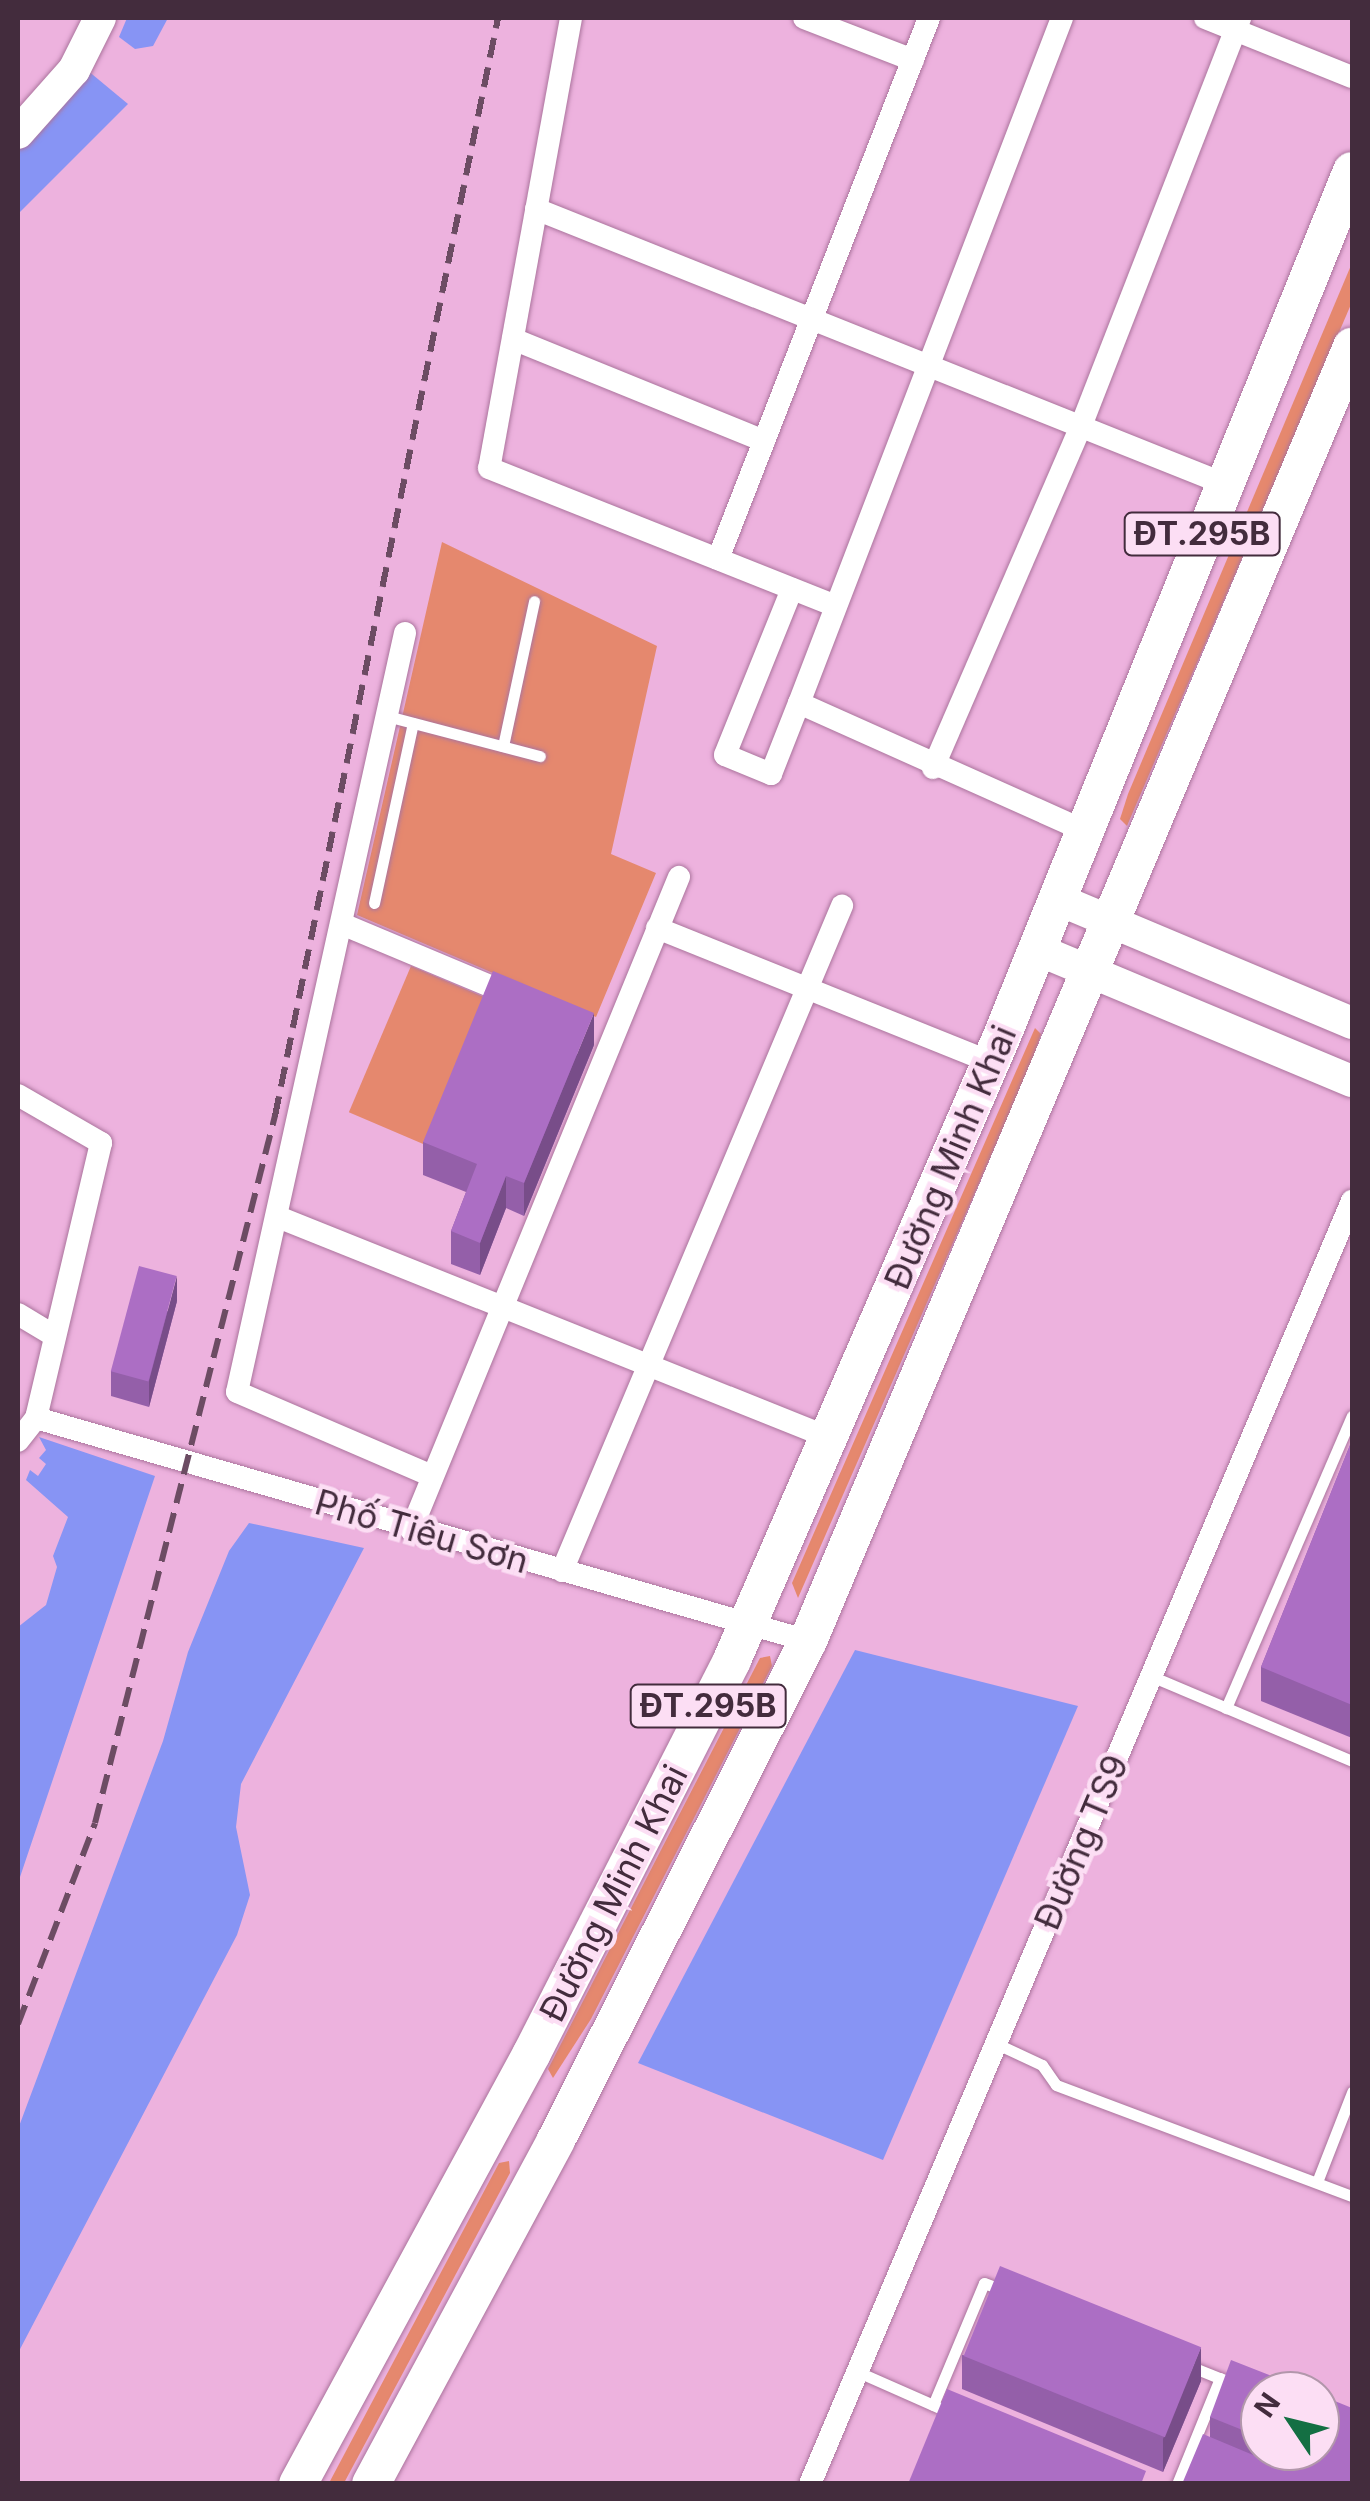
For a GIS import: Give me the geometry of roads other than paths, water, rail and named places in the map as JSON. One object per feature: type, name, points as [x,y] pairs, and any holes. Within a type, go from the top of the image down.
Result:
[{"type":"main road","points":[[18,132],[74,70],[100,18]]},
{"type":"main road","name":"ĐT.295B","points":[[1057,899],[1222,483],[1352,171]]},
{"type":"main road","name":"ĐT.295B","points":[[1111,920],[1352,347]]},
{"type":"main road","points":[[1057,899],[1352,1023]]},
{"type":"main road","name":"Đường Minh Khai","points":[[298,2484],[502,2110],[748,1623],[991,1062],[1057,899]]},
{"type":"main road","name":"Đường Minh Khai","points":[[371,2484],[556,2140],[808,1642],[1111,920]]},
{"type":"main road","points":[[1036,950],[1352,1080]]},
{"type":"main road","points":[[502,2110],[556,2140]]},
{"type":"street","points":[[572,18],[489,468],[836,606]]},
{"type":"street","points":[[804,18],[912,60]]},
{"type":"street","points":[[718,559],[929,18]]},
{"type":"street","points":[[792,589],[725,755],[771,774],[1062,18]]},
{"type":"street","points":[[1206,18],[1238,24],[1352,77]]},
{"type":"street","points":[[933,768],[1081,426],[1238,24]]},
{"type":"street","points":[[536,209],[1222,483]]},
{"type":"street","points":[[513,339],[764,440]]},
{"type":"street","points":[[405,633],[237,1392],[432,1476]]},
{"type":"street","points":[[799,703],[933,768],[1084,830]]},
{"type":"street","points":[[411,1530],[502,1307],[604,1034],[658,928],[679,877]]},
{"type":"street","points":[[562,1571],[842,906]]},
{"type":"street","points":[[342,924],[540,1007]]},
{"type":"street","points":[[658,928],[991,1062]]},
{"type":"street","points":[[18,1094],[101,1143],[36,1418],[18,1440]]},
{"type":"street","name":"Đường TS9","points":[[810,2484],[1352,1201]]},
{"type":"street","points":[[278,1217],[830,1438]]},
{"type":"street","points":[[18,1314],[53,1335]]},
{"type":"street","name":"Phố Tiêu Sơn","points":[[36,1418],[411,1530],[808,1642]]},
{"type":"lane","points":[[503,746],[534,601]]},
{"type":"lane","points":[[387,716],[540,756]]},
{"type":"lane","points":[[374,903],[413,723]]},
{"type":"lane","points":[[1226,1708],[1352,1416]]},
{"type":"lane","points":[[1151,1676],[1352,1761]]},
{"type":"lane","points":[[995,2043],[1042,2064],[1056,2085],[1352,2196]]},
{"type":"lane","points":[[1317,2182],[1352,2092]]},
{"type":"lane","points":[[934,2405],[984,2282],[1021,2297]]},
{"type":"lane","points":[[1166,2356],[1240,2386]]},
{"type":"lane","points":[[856,2371],[952,2413]]},
{"type":"lane","points":[[1177,2484],[1220,2378]]},
{"type":"lane","points":[[1190,2452],[1206,2458]]},
{"type":"water","points":[[127,18],[168,18],[153,46],[135,49],[119,37]]},
{"type":"water","points":[[81,65],[128,104],[18,214],[18,131]]},
{"type":"water","points":[[39,1437],[155,1476],[18,1883],[18,1627],[46,1605],[57,1567],[53,1556],[68,1517],[26,1480],[30,1470],[38,1476],[46,1464],[39,1458],[46,1450]]},
{"type":"water","points":[[249,1523],[364,1548],[241,1784],[236,1827],[250,1895],[237,1935],[18,2353],[18,2129],[163,1741],[188,1652],[229,1551]]},
{"type":"water","points":[[855,1650],[1078,1706],[883,2160],[638,2063]]},
{"type":"railway","points":[[18,2024],[95,1823],[275,1116],[498,18]]}]
